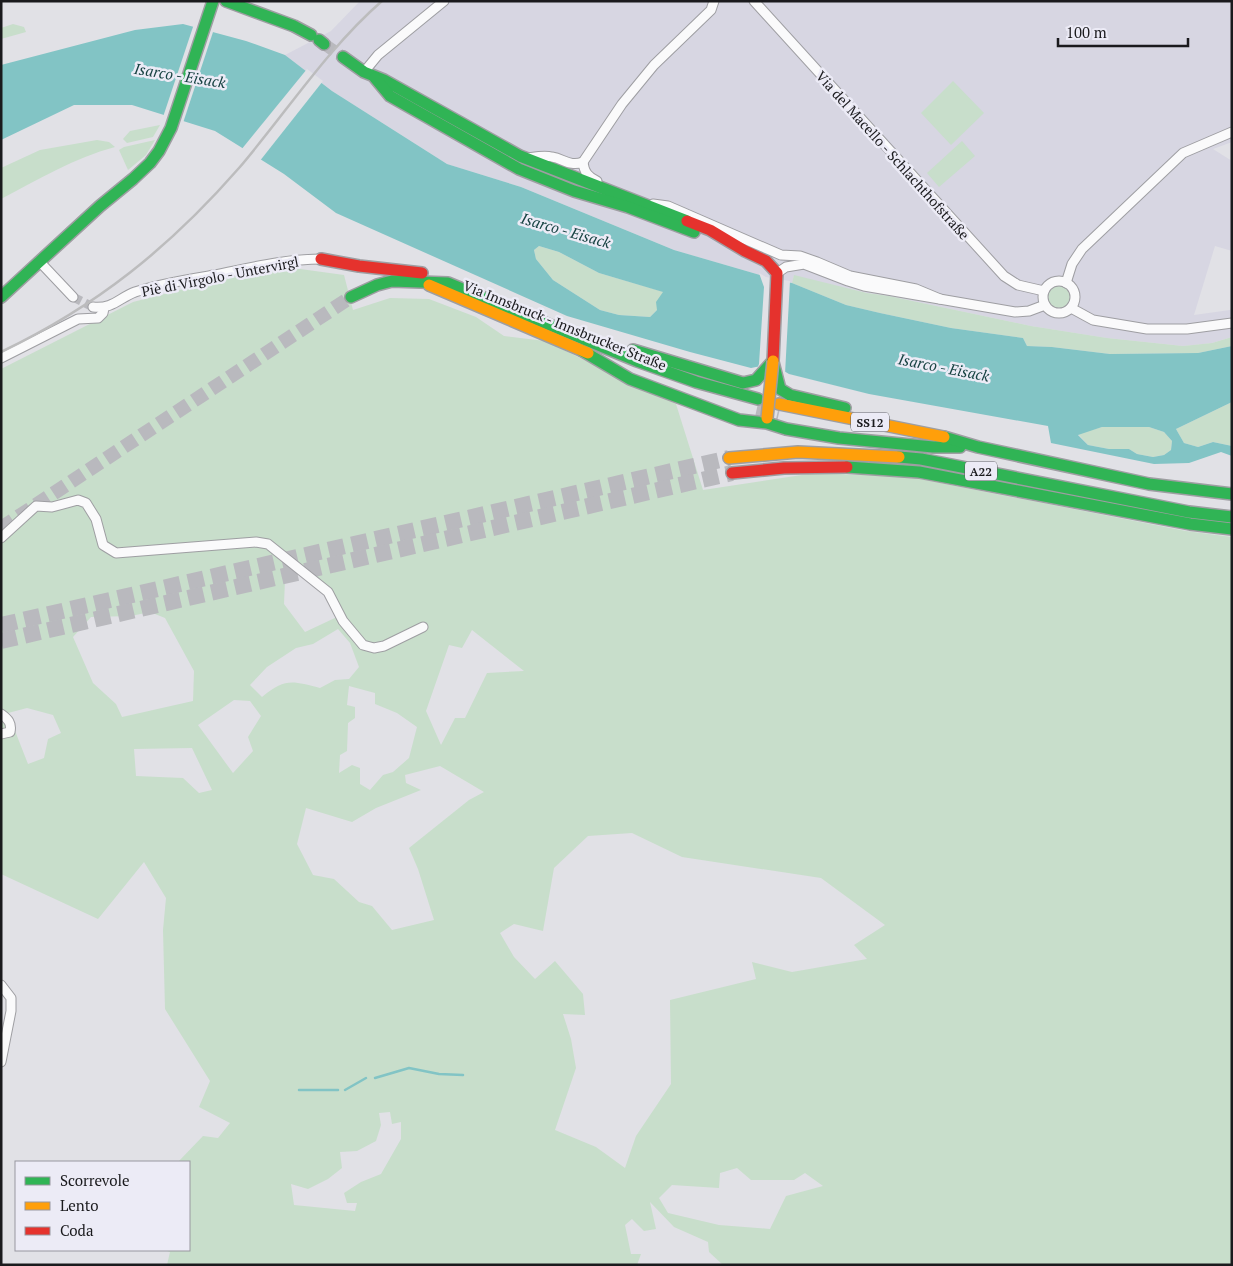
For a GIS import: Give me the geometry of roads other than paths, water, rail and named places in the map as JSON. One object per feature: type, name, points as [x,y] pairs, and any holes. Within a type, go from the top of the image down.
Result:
[{"type":"main road","points":[[1,297],[150,163],[169,133],[206,25],[212,1]]},
{"type":"main road","points":[[226,1],[286,22],[318,40]]},
{"type":"main road","points":[[343,57],[369,75],[390,96],[519,169],[574,191],[628,207],[746,251]]},
{"type":"main road","points":[[369,75],[384,80],[501,146],[710,230],[766,261],[777,273],[773,361],[767,421]]},
{"type":"main road","points":[[321,259],[435,276],[448,283]]},
{"type":"main road","name":"Via Innsbruck - Innsbrucker Straße","points":[[351,296],[377,284],[392,281],[421,282],[448,283],[637,361],[758,403],[693,391],[581,350],[421,282]]},
{"type":"main road","points":[[565,330],[744,383],[756,380],[773,361]]},
{"type":"main road","points":[[581,350],[630,380],[739,420],[767,421],[786,429],[839,438],[933,447],[961,444]]},
{"type":"main road","points":[[773,361],[780,389],[790,395],[937,428],[961,444]]},
{"type":"main road","name":"SS12","points":[[779,408],[978,447],[1149,484],[1232,494]]},
{"type":"main road","name":"A22","points":[[729,458],[798,452],[921,459],[1189,512],[1232,517]]},
{"type":"main road","name":"A22","points":[[732,473],[784,468],[862,467],[919,472],[1190,524],[1232,529]]},
{"type":"street","points":[[369,75],[378,55],[444,1]]},
{"type":"street","points":[[527,158],[552,157],[574,165],[583,162],[622,104],[650,70],[711,10],[714,1]]},
{"type":"street","name":"Via del Macello - Schlachthofstraße","points":[[754,1],[1004,276],[1018,285],[1044,291]]},
{"type":"street","points":[[1066,282],[1072,264],[1082,249],[1183,154],[1232,132]]},
{"type":"street","points":[[583,162],[583,167],[589,178],[632,198]]},
{"type":"street","points":[[646,204],[668,206],[781,255],[800,256],[850,276],[916,289],[940,299]]},
{"type":"street","name":"Piè di Virgolo - Untervirgl","points":[[1,358],[78,318],[98,318],[103,313],[104,308],[135,292],[185,280],[275,263],[301,259],[321,259]]},
{"type":"street","points":[[40,261],[73,297]]},
{"type":"street","points":[[777,273],[786,267],[804,264],[864,286],[1015,312],[1029,311],[1045,305]]},
{"type":"street","points":[[1055,282],[1066,282],[1075,293],[1074,303],[1071,308],[1062,313],[1054,312],[1045,305],[1044,291],[1055,282]]},
{"type":"street","points":[[93,307],[104,308]]},
{"type":"street","points":[[1071,308],[1093,320],[1147,329],[1187,329],[1232,323]]},
{"type":"street","points":[[1,538],[36,506],[52,507],[78,500],[86,503],[96,519],[102,545],[116,552],[256,542],[268,544],[328,592],[342,621],[363,645],[374,648],[384,646],[423,627]]},
{"type":"street","points":[[1,714],[8,720],[11,727],[10,732],[1,734]]},
{"type":"street","points":[[1,985],[11,998],[11,1011],[1,1062]]},
{"type":"water","name":"Isarco - Eisack","points":[[183,24],[246,41],[285,55],[332,91],[447,164],[521,187],[674,250],[760,275],[765,279],[792,283],[846,305],[951,328],[1023,338],[1027,346],[1110,354],[1198,353],[1232,346],[1232,402],[1176,429],[1184,443],[1198,447],[1213,442],[1232,446],[1232,456],[1221,452],[1189,463],[1154,464],[1051,443],[1048,426],[869,394],[789,374],[779,368],[761,366],[751,368],[567,316],[336,213],[284,174],[215,131],[132,105],[74,105],[1,140],[1,65],[135,30]],"holes":[[[539,246],[559,252],[599,273],[663,292],[656,302],[657,310],[650,317],[619,315],[600,310],[553,280],[536,259],[534,250]],[[1102,427],[1149,427],[1164,432],[1172,441],[1171,450],[1164,455],[1153,457],[1137,454],[1129,449],[1109,449],[1088,445],[1078,435]]]},
{"type":"waterway","points":[[375,1078],[409,1068],[439,1074],[463,1075]]},
{"type":"waterway","points":[[345,1090],[366,1078]]},
{"type":"waterway","points":[[299,1090],[338,1090]]},
{"type":"tunnel","points":[[324,44],[343,57]]},
{"type":"tunnel","points":[[73,297],[93,307]]},
{"type":"tunnel","points":[[1,528],[351,297]]},
{"type":"tunnel","points":[[757,408],[779,413]]},
{"type":"tunnel","points":[[1,625],[729,458]]},
{"type":"tunnel","points":[[1,641],[732,473]]},
{"type":"railway","points":[[1,352],[36,334],[100,295],[130,273],[186,224],[239,168],[325,60],[382,1]]}]
